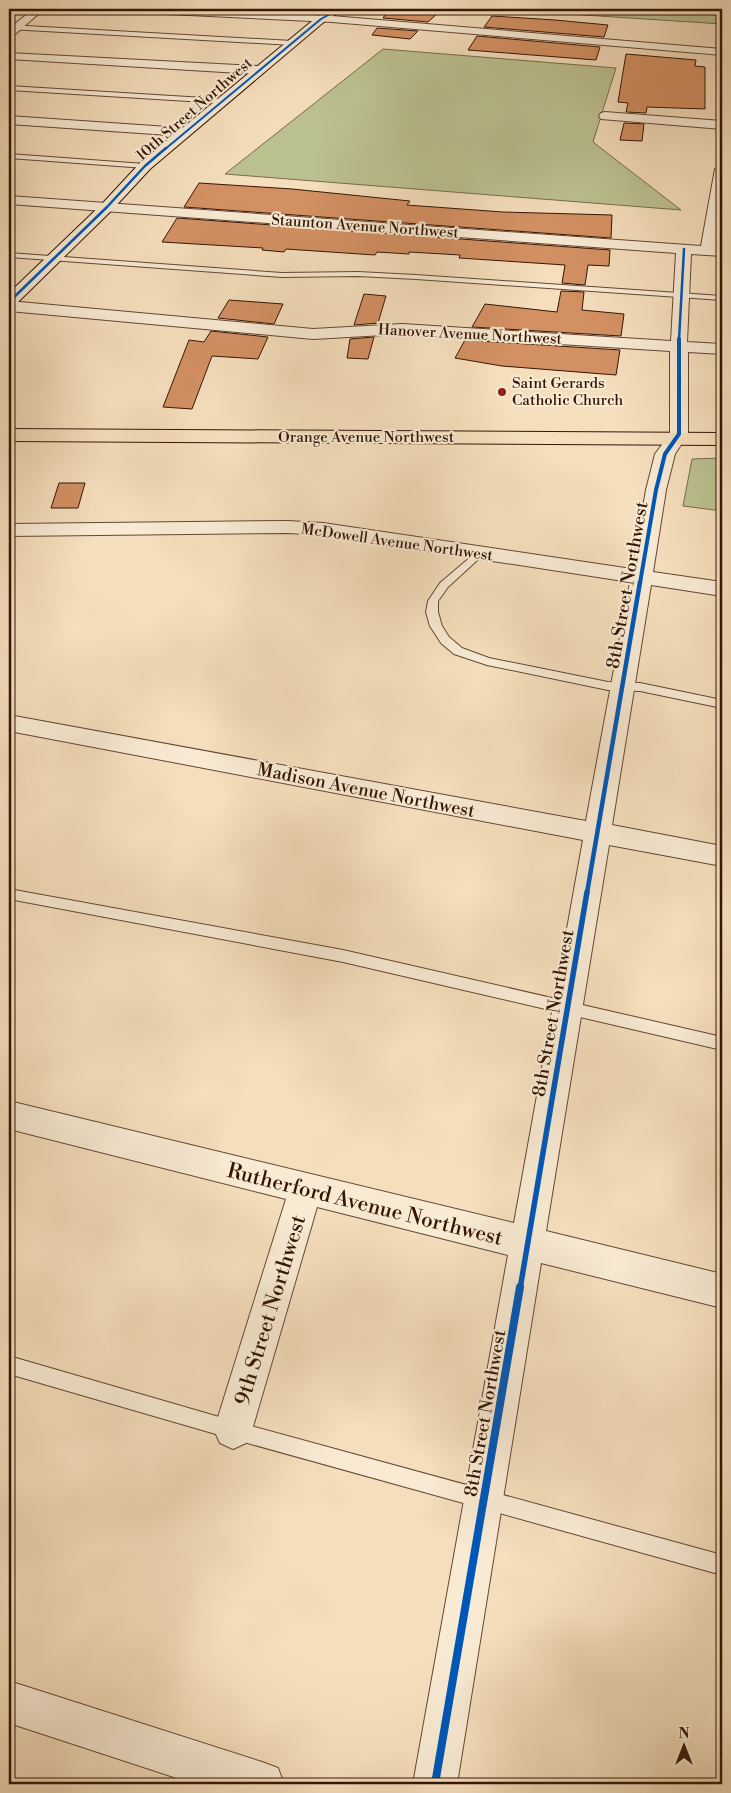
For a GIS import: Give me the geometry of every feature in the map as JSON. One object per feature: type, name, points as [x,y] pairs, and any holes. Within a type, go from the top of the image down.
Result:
[{"type":"main road","name":"Orange Avenue Northwest","points":[[9,435],[722,440]]},
{"type":"street","points":[[11,29],[39,9]]},
{"type":"street","points":[[126,9],[321,19],[722,52]]},
{"type":"street","name":"10th Street Northwest","points":[[9,302],[107,207],[145,166],[183,132],[321,19],[339,9]]},
{"type":"street","points":[[9,56],[258,70]]},
{"type":"street","points":[[605,116],[722,125]]},
{"type":"street","points":[[9,120],[183,132]]},
{"type":"street","points":[[715,252],[722,169]]},
{"type":"street","name":"Staunton Avenue Northwest","points":[[9,200],[715,252]]},
{"type":"street","name":"8th Street Northwest","points":[[435,1784],[656,490],[665,454],[679,434],[679,346],[684,249]]},
{"type":"street","name":"Hanover Avenue Northwest","points":[[9,306],[312,334],[402,329],[722,349]]},
{"type":"street","name":"McDowell Avenue Northwest","points":[[9,530],[288,527],[323,529],[722,589]]},
{"type":"street","name":"Madison Avenue Northwest","points":[[9,723],[722,856]]},
{"type":"street","name":"Rutherford Avenue Northwest","points":[[9,1116],[722,1291]]},
{"type":"street","name":"9th Street Northwest","points":[[233,1430],[306,1189]]},
{"type":"street","points":[[9,1702],[262,1784]]},
{"type":"lane","points":[[11,29],[292,43]]},
{"type":"lane","points":[[9,88],[221,101]]},
{"type":"lane","points":[[9,156],[145,166]]},
{"type":"lane","points":[[9,255],[262,274],[416,276],[722,298]]},
{"type":"lane","points":[[480,552],[444,585],[433,601],[432,612],[436,626],[445,640],[458,651],[487,661],[608,686],[624,686],[722,704]]},
{"type":"lane","points":[[9,894],[343,956],[722,1044]]},
{"type":"lane","points":[[9,1365],[233,1430],[722,1565]]},
{"type":"green space","points":[[491,9],[722,9],[722,24]]},
{"type":"green space","points":[[383,49],[616,68],[593,142],[681,210],[225,174]]},
{"type":"green space","points":[[722,458],[722,511],[683,506],[692,459]]},
{"type":"building","points":[[389,9],[439,12],[428,22],[383,18]]},
{"type":"building","points":[[492,16],[608,25],[604,37],[484,27]]},
{"type":"building","points":[[377,28],[418,31],[410,39],[372,35]]},
{"type":"building","points":[[477,36],[600,47],[596,60],[468,50]]},
{"type":"building","points":[[626,54],[696,60],[695,66],[705,67],[705,109],[647,107],[646,113],[626,112],[628,103],[618,102]]},
{"type":"building","points":[[624,123],[644,124],[642,141],[620,140]]},
{"type":"building","points":[[199,183],[292,189],[410,201],[407,205],[503,212],[612,215],[611,238],[184,207]]},
{"type":"building","points":[[177,218],[610,250],[609,266],[588,265],[585,285],[562,283],[565,265],[459,258],[460,255],[409,252],[409,254],[377,252],[375,255],[286,249],[284,252],[262,250],[263,248],[162,242]]},
{"type":"building","points":[[561,291],[584,292],[582,310],[624,314],[621,336],[472,327],[485,304],[557,312]]},
{"type":"building","points":[[364,294],[386,296],[378,323],[354,325]]},
{"type":"building","points":[[229,300],[283,304],[274,324],[218,318]]},
{"type":"building","points":[[211,331],[268,337],[258,359],[212,356],[192,409],[163,407],[189,340],[204,342]]},
{"type":"building","points":[[374,337],[368,359],[347,358],[350,339]]},
{"type":"building","points":[[465,340],[620,350],[616,375],[502,366],[455,358]]},
{"type":"building","points":[[59,483],[85,483],[78,508],[51,508]]},
{"type":"cycle path","points":[[9,302],[107,207],[145,166],[321,19],[339,9]]},
{"type":"cycle path","points":[[435,1784],[656,490],[665,454],[679,434],[679,320],[684,249]]},
{"type":"place","name":"Saint Gerards Catholic Church","points":[[502,392]]}]
